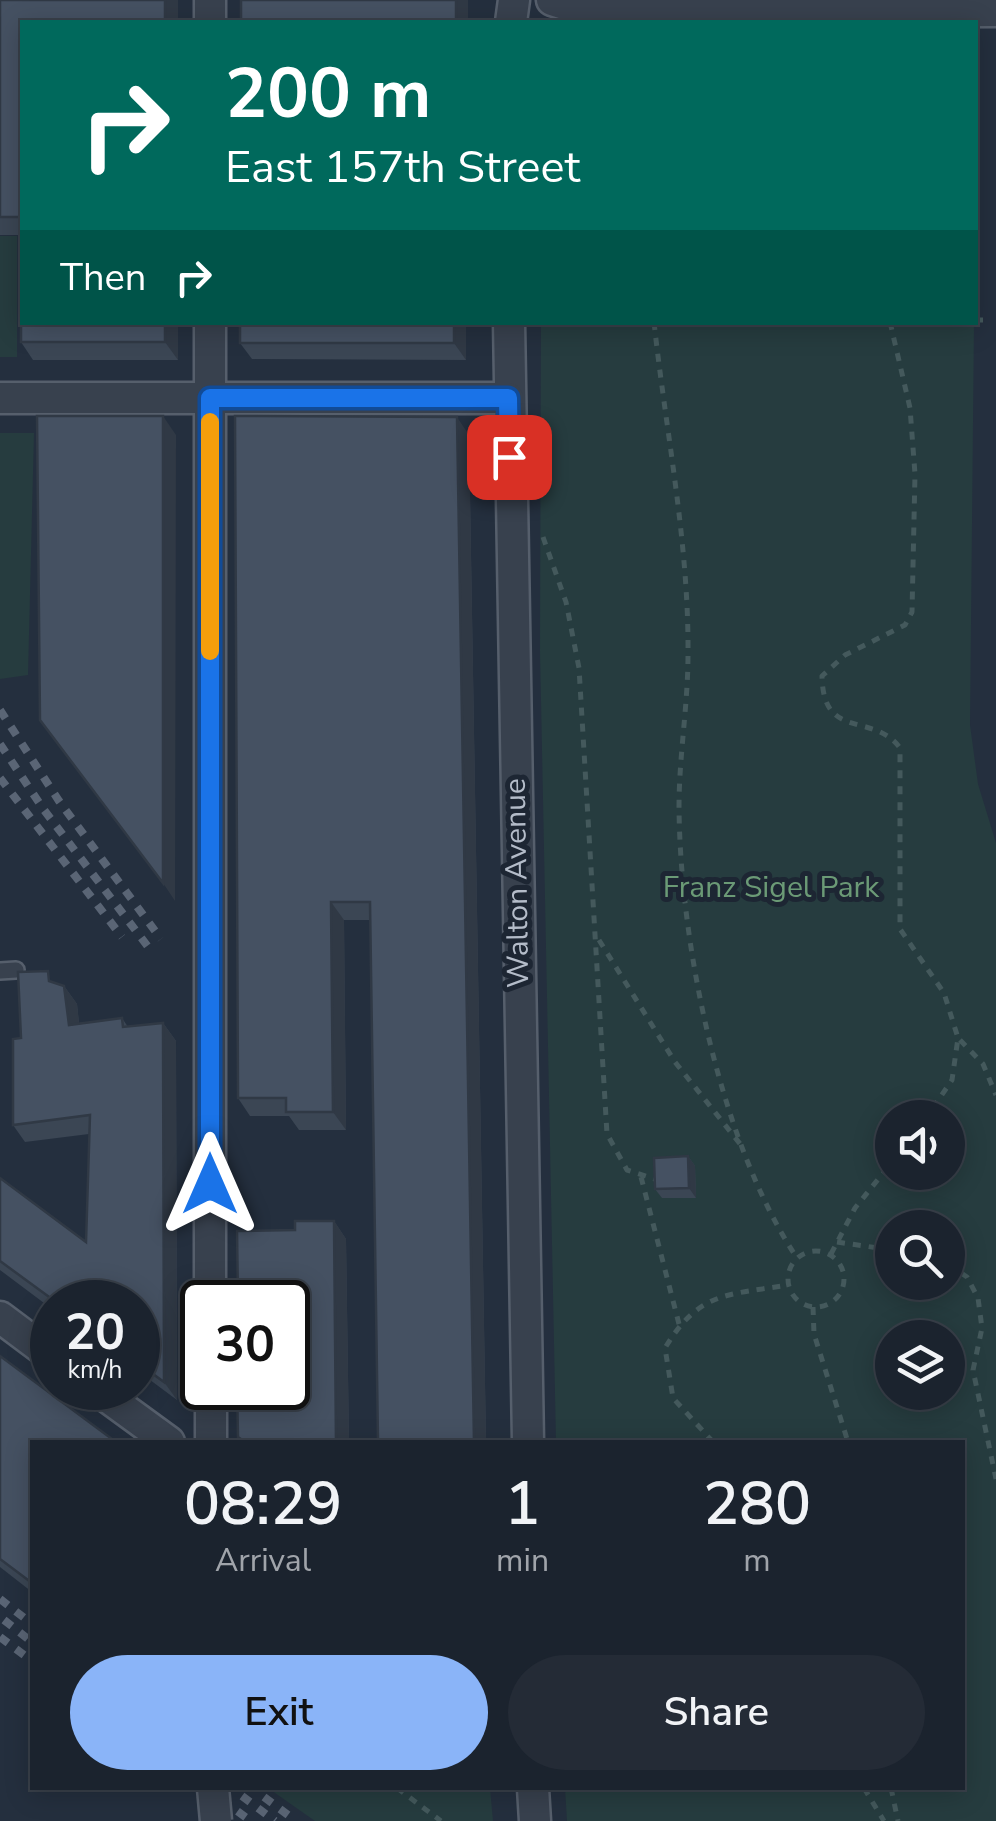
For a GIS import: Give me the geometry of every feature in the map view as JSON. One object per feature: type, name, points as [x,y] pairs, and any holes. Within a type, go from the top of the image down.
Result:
[{"type":"street","points":[[552,0],[592,13],[996,12]]},
{"type":"street","points":[[210,325],[210,1280]]},
{"type":"street","name":"Walton Avenue","points":[[509,325],[528,1440]]},
{"type":"street","points":[[0,398],[508,398]]},
{"type":"street","points":[[0,1317],[30,1340]]},
{"type":"street","points":[[125,1410],[166,1440]]},
{"type":"street","points":[[210,1410],[210,1440]]},
{"type":"street","points":[[213,1790],[216,1821]]},
{"type":"street","points":[[533,1790],[535,1821]]},
{"type":"path","points":[[978,320],[984,320]]},
{"type":"path","points":[[654,325],[675,476],[688,656],[680,741],[683,866],[712,1054],[766,1203],[797,1258]]},
{"type":"path","points":[[891,325],[910,408],[912,612],[904,625],[845,654],[822,676],[822,697],[840,719],[892,737],[900,748],[900,929],[944,992],[958,1038],[952,1080],[938,1100]]},
{"type":"path","points":[[540,529],[566,602],[579,668],[598,938],[600,1071],[606,1134],[626,1170],[641,1178],[658,1180]]},
{"type":"path","points":[[598,938],[674,1062],[746,1151]]},
{"type":"path","points":[[958,1038],[983,1064],[996,1095]]},
{"type":"path","points":[[641,1178],[679,1324]]},
{"type":"path","points":[[831,1254],[855,1208],[875,1183]]},
{"type":"path","points":[[837,1242],[875,1248]]},
{"type":"path","points":[[812,1250],[831,1254],[843,1269],[843,1289],[831,1304],[813,1308],[797,1300],[788,1285],[790,1268],[797,1258],[812,1250]]},
{"type":"path","points":[[965,1277],[978,1298],[982,1328],[973,1370],[996,1479]]},
{"type":"path","points":[[711,1440],[673,1398],[665,1348],[679,1324],[699,1304],[719,1296],[788,1285]]},
{"type":"path","points":[[813,1308],[814,1334],[847,1440]]},
{"type":"path","points":[[400,1790],[441,1821]]},
{"type":"path","points":[[865,1790],[884,1821]]},
{"type":"path","points":[[891,1790],[898,1821]]},
{"type":"green space","points":[[0,236],[17,236],[17,357],[0,357]]},
{"type":"green space","name":"Franz Sigel Park","points":[[541,325],[974,325],[970,725],[978,784],[996,843],[996,1821],[567,1821],[565,1790],[965,1790],[965,1440],[556,1440],[540,651]]},
{"type":"green space","points":[[0,433],[34,433],[28,675],[0,679]]},
{"type":"green space","points":[[271,1790],[490,1790],[493,1821],[315,1821]]},
{"type":"building","points":[[0,0],[165,0],[165,20],[20,20],[20,217],[0,217]]},
{"type":"building","points":[[241,0],[456,0],[456,20],[241,20]]},
{"type":"building","points":[[21,325],[165,325],[165,342],[21,342]]},
{"type":"building","points":[[240,325],[454,325],[454,343],[240,343]]},
{"type":"building","points":[[37,416],[163,416],[163,883],[40,720]]},
{"type":"building","points":[[235,416],[457,417],[474,1440],[378,1440],[370,902],[331,902],[333,1112],[286,1112],[286,1098],[238,1098]]},
{"type":"building","points":[[48,971],[49,981],[64,986],[69,1025],[122,1018],[123,1027],[163,1023],[164,1382],[160,1379],[160,1280],[30,1283],[0,1261],[0,1178],[86,1242],[90,1115],[13,1125],[13,1039],[21,1038],[18,972]]},
{"type":"building","points":[[688,1156],[689,1188],[655,1189],[654,1158]]},
{"type":"building","points":[[295,1221],[334,1221],[336,1440],[238,1437],[237,1410],[310,1410],[310,1280],[238,1280],[237,1231],[295,1230]]},
{"type":"building","points":[[0,1356],[30,1378],[30,1410],[73,1410],[113,1440],[30,1440],[30,1582],[0,1559]]},
{"type":"railway","points":[[0,710],[59,801],[161,939]]},
{"type":"railway","points":[[0,744],[44,810],[149,948]]},
{"type":"railway","points":[[0,778],[122,937]]},
{"type":"railway","points":[[0,1599],[30,1622]]},
{"type":"railway","points":[[4,1620],[30,1640]]},
{"type":"railway","points":[[0,1637],[30,1660]]},
{"type":"railway","points":[[208,1790],[251,1821]]},
{"type":"railway","points":[[242,1796],[275,1821]]},
{"type":"railway","points":[[264,1797],[296,1821]]},
{"type":"slow traffic","points":[[210,422],[210,651]]},
{"type":"route","points":[[210,1184],[210,398],[508,398],[509,457]]}]
